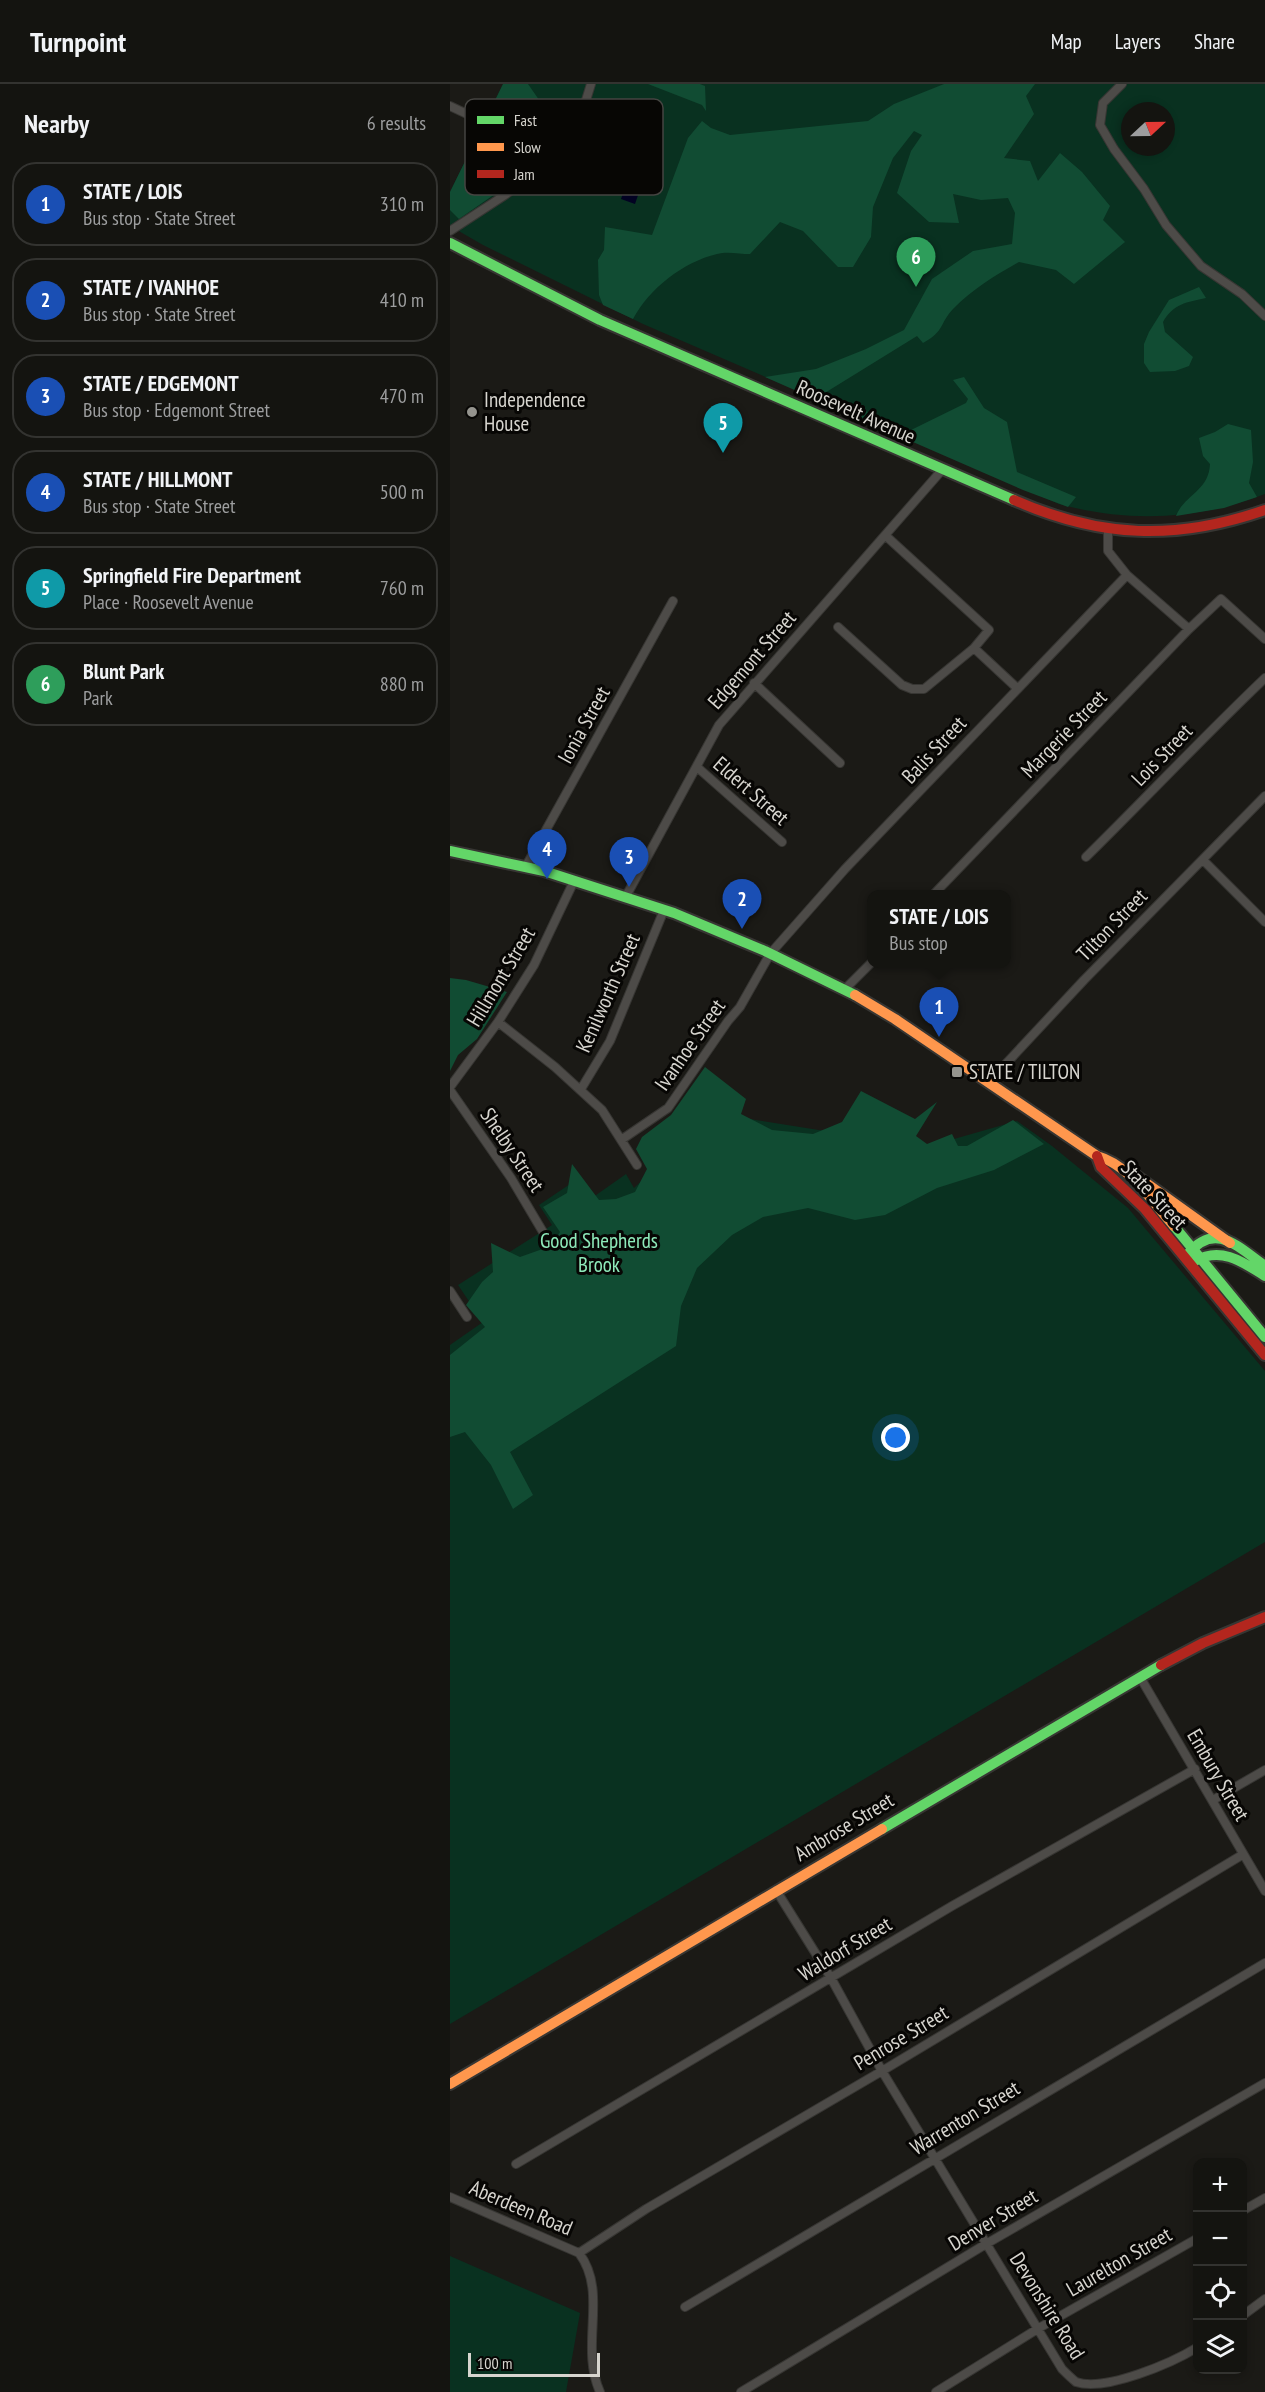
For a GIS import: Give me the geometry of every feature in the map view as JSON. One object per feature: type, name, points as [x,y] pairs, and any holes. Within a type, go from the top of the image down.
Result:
[{"type":"main road","name":"Roosevelt Avenue","points":[[450,243],[600,320],[1047,515],[1107,530],[1148,532],[1194,529],[1230,522],[1265,510]]},
{"type":"main road","name":"State Street","points":[[450,851],[526,866],[664,910],[770,954],[845,989],[905,1026],[1097,1156],[1108,1159],[1127,1173],[1192,1247],[1265,1337]]},
{"type":"main road","name":"State Street","points":[[1097,1156],[1101,1167],[1145,1209],[1265,1355]]},
{"type":"main road","points":[[1127,1173],[1135,1175],[1265,1266]]},
{"type":"main road","points":[[1188,1262],[1192,1247],[1205,1237],[1230,1243]]},
{"type":"main road","points":[[1188,1262],[1217,1252],[1265,1276]]},
{"type":"main road","name":"Ambrose Street","points":[[450,2084],[1140,1677],[1195,1647],[1265,1617]]},
{"type":"street","points":[[586,99],[591,84]]},
{"type":"street","points":[[1122,84],[1103,103],[1100,125],[1114,149],[1144,189],[1166,225],[1201,266],[1242,294],[1265,316]]},
{"type":"street","points":[[450,98],[451,106],[465,113]]},
{"type":"street","points":[[450,231],[505,195]]},
{"type":"street","name":"Edgemont Street","points":[[625,898],[719,725],[942,470]]},
{"type":"street","points":[[1107,530],[1108,551],[1127,574],[1189,629]]},
{"type":"street","points":[[838,627],[902,685],[912,689],[924,689],[974,648],[989,630],[886,536]]},
{"type":"street","name":"Balis Street","points":[[770,954],[845,869],[1127,574]]},
{"type":"street","name":"Margerie Street","points":[[938,890],[1221,598],[1265,639]]},
{"type":"street","name":"Ionia Street","points":[[526,866],[673,601]]},
{"type":"street","points":[[974,648],[1017,688]]},
{"type":"street","name":"Lois Street","points":[[1086,857],[1265,678]]},
{"type":"street","points":[[754,683],[840,763]]},
{"type":"street","name":"Eldert Street","points":[[697,767],[782,842]]},
{"type":"street","name":"Tilton Street","points":[[988,1083],[1084,980],[1265,796]]},
{"type":"street","points":[[1203,860],[1263,916]]},
{"type":"street","name":"Hillmont Street","points":[[450,1089],[498,1022],[534,965],[574,881]]},
{"type":"street","name":"Kenilworth Street","points":[[581,1089],[610,1041],[664,910]]},
{"type":"street","name":"Ivanhoe Street","points":[[621,1140],[668,1108],[740,1006],[770,954]]},
{"type":"street","points":[[845,989],[867,967]]},
{"type":"street","points":[[498,1022],[581,1089],[602,1110],[637,1165]]},
{"type":"street","name":"Shelby Street","points":[[450,1089],[511,1179],[543,1232]]},
{"type":"street","points":[[450,1291],[467,1317]]},
{"type":"street","name":"Embury Street","points":[[1140,1677],[1265,1891]]},
{"type":"street","name":"Waldorf Street","points":[[516,2164],[1058,1845],[1195,1769]]},
{"type":"street","points":[[1213,1800],[1265,1770]]},
{"type":"street","name":"Penrose Street","points":[[579,2253],[646,2209],[882,2071],[1242,1855]]},
{"type":"street","name":"Devonshire Road","points":[[776,1890],[831,1978],[882,2071],[1062,2369],[1077,2383],[1112,2386],[1155,2371],[1193,2349]]},
{"type":"street","name":"Warrenton Street","points":[[685,2307],[1265,1963]]},
{"type":"street","name":"Denver Street","points":[[741,2392],[986,2244],[1264,2084]]},
{"type":"street","name":"Aberdeen Road","points":[[450,2198],[579,2253]]},
{"type":"street","points":[[1247,2208],[1265,2198]]},
{"type":"street","name":"Laurelton Street","points":[[936,2392],[946,2390],[1039,2328],[1193,2240]]},
{"type":"street","points":[[579,2253],[593,2285],[590,2354],[593,2373],[600,2392]]},
{"type":"street","points":[[1247,2312],[1265,2299]]},
{"type":"green space","points":[[503,84],[1265,84],[1265,494],[1214,509],[1163,516],[1111,514],[1059,504],[643,324],[483,245],[450,226],[450,192],[465,161],[465,195],[663,195],[663,99],[496,99]]},
{"type":"green space","points":[[503,84],[528,84],[538,99],[496,99]]},
{"type":"green space","points":[[648,84],[700,84],[705,86],[706,111],[702,105]]},
{"type":"green space","points":[[944,84],[1035,84],[1026,96],[1034,114],[1004,158],[1030,161],[1038,181],[1060,153],[1082,172],[1110,206],[1103,220],[1125,242],[1074,284],[1056,270],[1019,262],[968,295],[953,309],[930,339],[923,343],[917,336],[815,399],[765,377],[816,369],[866,349],[904,330],[932,279],[973,251],[1012,244],[1015,213],[1008,198],[981,200],[953,194],[959,223],[929,222],[897,193],[911,151],[922,135],[914,131],[893,158],[873,207],[871,237],[853,267],[838,267],[803,231],[780,222],[750,254],[717,254],[680,270],[648,297],[633,319],[603,305],[599,295],[598,260],[604,250],[605,227],[652,235],[688,138],[702,121],[711,128],[730,135],[868,121],[894,104]]},
{"type":"green space","points":[[465,161],[465,195],[494,195],[459,219],[450,210],[450,192]]},
{"type":"green space","points":[[1199,287],[1206,298],[1176,308],[1163,322],[1165,332],[1193,357],[1189,366],[1175,371],[1150,372],[1144,363],[1144,344],[1149,332],[1169,300]]},
{"type":"green space","points":[[964,377],[984,408],[1007,422],[1017,472],[1076,497],[1068,507],[1023,490],[851,415],[851,410],[861,409],[911,430],[966,403],[968,399],[953,380]]},
{"type":"green space","points":[[1228,424],[1251,430],[1253,462],[1249,483],[1257,497],[1224,508],[1176,516],[1201,487],[1209,473],[1210,464],[1203,456],[1199,438]]},
{"type":"green space","points":[[450,978],[466,980],[507,992],[477,1039],[458,1055],[450,1071]]},
{"type":"green space","name":"Good Shepherds Brook","points":[[705,1067],[746,1099],[741,1114],[772,1130],[813,1134],[842,1122],[861,1091],[915,1119],[937,1102],[916,1136],[927,1144],[952,1134],[958,1146],[967,1146],[1013,1120],[1044,1144],[994,1170],[937,1188],[885,1215],[855,1220],[808,1208],[763,1217],[732,1235],[697,1268],[681,1306],[676,1346],[510,1452],[533,1495],[513,1509],[491,1465],[465,1432],[450,1437],[450,1355],[485,1327],[466,1305],[482,1282],[493,1272],[491,1243],[520,1257],[551,1246],[560,1232],[543,1207],[567,1193],[572,1164],[599,1200],[616,1199],[635,1192],[647,1169],[636,1149],[642,1137],[671,1115]]},
{"type":"green space","name":"Good Shepherds Brook","points":[[743,1118],[926,1147],[1017,1121],[1052,1146],[1128,1208],[1265,1371],[1265,1542],[450,2024],[450,1345],[483,1322],[458,1285],[552,1225],[539,1205],[576,1180],[589,1200],[626,1174],[634,1188],[651,1172]]},
{"type":"green space","points":[[450,2256],[580,2313],[566,2392],[450,2392]]},
{"type":"water","points":[[622,195],[638,195],[635,204],[621,199]]},
{"type":"traffic: fast","points":[[450,243],[600,320],[1014,500]]},
{"type":"traffic: fast","points":[[450,851],[544,871],[674,913],[765,951],[855,995]]},
{"type":"traffic: fast","points":[[1174,1226],[1265,1337]]},
{"type":"traffic: fast","points":[[1188,1254],[1198,1244],[1217,1238],[1236,1245],[1265,1266]]},
{"type":"traffic: fast","points":[[1195,1261],[1214,1255],[1223,1255],[1240,1261],[1265,1276]]},
{"type":"traffic: fast","points":[[882,1829],[1161,1665]]},
{"type":"traffic: slow","points":[[855,995],[895,1019],[1097,1156],[1120,1167],[1140,1185],[1174,1226]]},
{"type":"traffic: slow","points":[[1129,1174],[1135,1175],[1230,1243]]},
{"type":"traffic: slow","points":[[450,2084],[882,1829]]},
{"type":"traffic: jam","points":[[1014,500],[1077,522],[1138,531],[1200,527],[1265,510]]},
{"type":"traffic: jam","points":[[1097,1156],[1101,1167],[1145,1209],[1265,1355]]},
{"type":"traffic: jam","points":[[1161,1665],[1203,1643],[1265,1617]]},
{"type":"place","name":"Blunt Park","points":[[916,287]]},
{"type":"place","name":"Independence House","points":[[472,412]]},
{"type":"place","name":"Springfield Fire Department","points":[[723,453]]},
{"type":"place","name":"STATE / HILLMONT","points":[[547,879]]},
{"type":"place","name":"STATE / EDGEMONT","points":[[629,887]]},
{"type":"place","name":"STATE / IVANHOE","points":[[742,929]]},
{"type":"place","name":"STATE / LOIS","points":[[939,1037]]},
{"type":"place","name":"STATE / TILTON","points":[[957,1072]]}]
